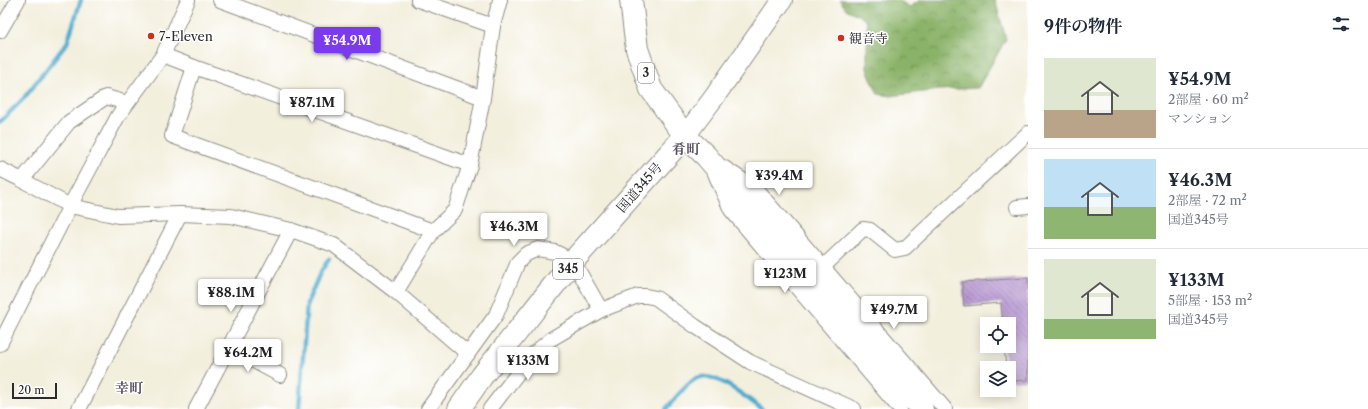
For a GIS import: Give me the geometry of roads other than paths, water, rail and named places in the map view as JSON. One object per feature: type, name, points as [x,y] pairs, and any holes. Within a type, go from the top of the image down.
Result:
[{"type":"main road","name":"3","points":[[631,0],[637,49],[651,89],[685,136]]},
{"type":"main road","points":[[685,136],[706,156],[902,399],[922,409]]},
{"type":"main road","name":"国道345号","points":[[459,409],[482,376],[574,261],[685,136]]},
{"type":"street","points":[[0,31],[18,0]]},
{"type":"street","points":[[0,344],[70,206],[118,116],[163,55],[188,0]]},
{"type":"street","points":[[220,0],[483,98]]},
{"type":"street","points":[[418,0],[493,26]]},
{"type":"street","points":[[396,292],[433,231],[455,210],[470,165],[483,98],[493,26],[500,0]]},
{"type":"street","points":[[685,136],[716,96],[782,0]]},
{"type":"street","points":[[163,55],[470,165]]},
{"type":"street","points":[[194,67],[172,136],[433,231]]},
{"type":"street","points":[[22,180],[69,122],[106,97],[127,103]]},
{"type":"street","points":[[823,268],[863,229],[870,230],[895,250],[905,248],[1028,133]]},
{"type":"street","points":[[706,156],[755,188],[945,409]]},
{"type":"street","points":[[0,169],[70,206],[118,216],[180,214],[230,216],[291,230],[334,245],[396,292],[468,354]]},
{"type":"street","points":[[79,409],[180,214]]},
{"type":"street","points":[[196,409],[291,230]]},
{"type":"street","points":[[428,409],[496,315],[518,262],[526,254],[538,249],[555,252],[574,261],[601,310]]},
{"type":"street","points":[[490,409],[531,356],[551,339],[601,310],[638,296],[652,296],[750,362],[854,409]]},
{"type":"street","points":[[228,348],[280,375]]},
{"type":"waterway","points":[[0,122],[24,98],[67,43],[81,0]]},
{"type":"waterway","points":[[299,409],[307,303],[320,273],[329,259]]},
{"type":"waterway","points":[[666,409],[690,383],[697,378],[704,377],[712,378],[731,387],[762,409]]},
{"type":"place","name":"7-Eleven","points":[[151,36]]},
{"type":"place","name":"観音寺","points":[[841,38]]},
{"type":"district","name":"肴町","points":[[686,149]]},
{"type":"district","name":"幸町","points":[[129,388]]}]
